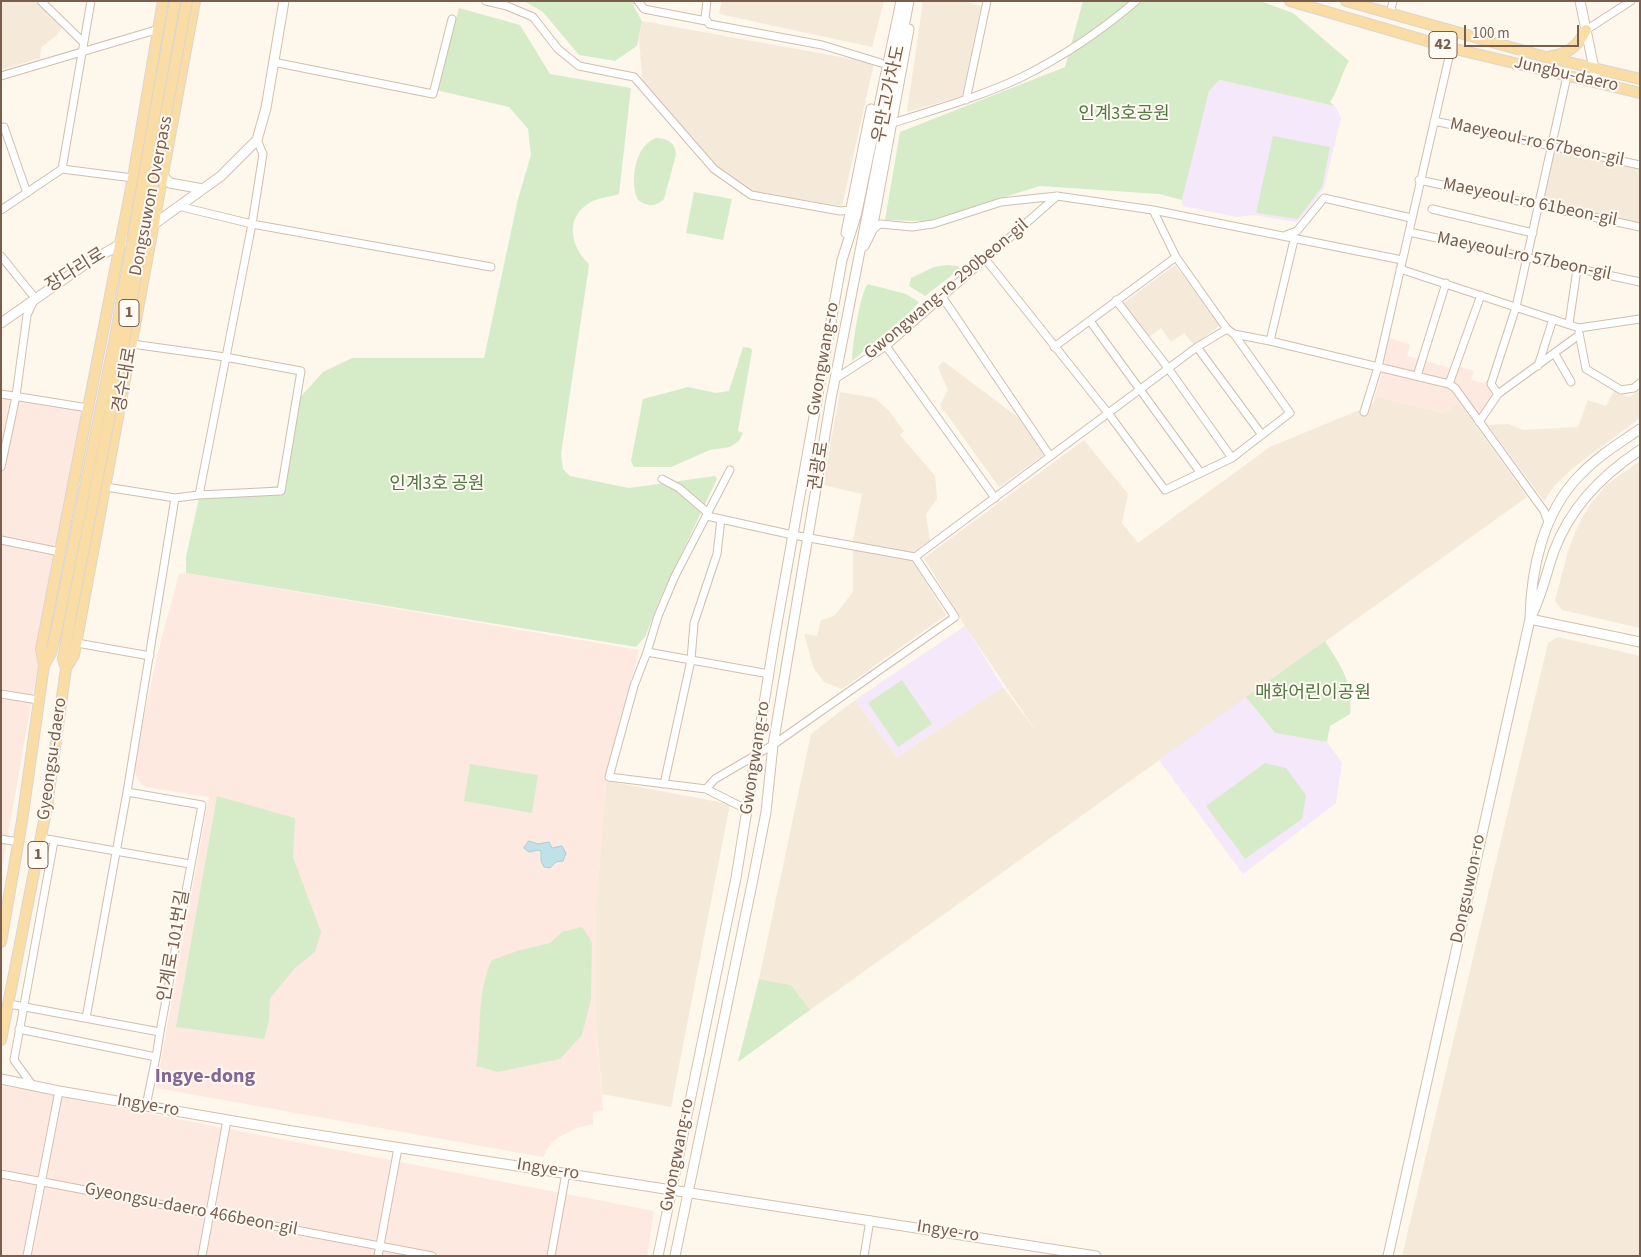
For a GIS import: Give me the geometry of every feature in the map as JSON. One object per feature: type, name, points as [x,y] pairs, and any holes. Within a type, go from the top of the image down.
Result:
[{"type":"main road","name":"경수대로","points":[[44,664],[41,649],[133,178],[164,1]]},
{"type":"main road","name":"Dongsuwon Overpass","points":[[64,624],[175,1]]},
{"type":"main road","name":"Dongsuwon Overpass","points":[[64,624],[116,384],[187,1]]},
{"type":"main road","name":"경수대로","points":[[66,668],[74,655],[77,643],[195,1]]},
{"type":"main road","name":"Jungbu-daero","points":[[1290,1],[1451,48],[1640,93]]},
{"type":"main road","name":"Jungbu-daero","points":[[1346,1],[1542,56],[1640,79]]},
{"type":"main road","points":[[1542,56],[1560,56],[1581,39],[1586,30]]},
{"type":"main road","name":"Gyeongsu-daero","points":[[1,942],[18,842],[44,664],[64,624]]},
{"type":"main road","name":"Gyeongsu-daero","points":[[1,1040],[41,838],[66,668],[63,659],[64,624]]},
{"type":"street","points":[[41,1],[83,42]]},
{"type":"street","points":[[62,168],[90,1]]},
{"type":"street","points":[[199,495],[252,224],[263,154],[257,140],[266,108],[284,1]]},
{"type":"street","points":[[486,1],[507,6],[534,17],[558,49],[579,66],[634,76],[714,169],[751,195],[840,211],[850,210]]},
{"type":"street","points":[[638,1],[644,9],[706,21],[709,24],[822,45],[881,63]]},
{"type":"street","points":[[706,21],[707,1]]},
{"type":"street","name":"Gwongwang-ro","points":[[658,1256],[748,810],[769,674],[850,210],[895,1]]},
{"type":"street","name":"우만고가차도","points":[[866,187],[901,1]]},
{"type":"street","name":"우만고가차도","points":[[866,187],[909,1]]},
{"type":"street","points":[[860,255],[872,230],[914,1]]},
{"type":"street","points":[[966,100],[987,1]]},
{"type":"street","points":[[892,123],[966,100],[1022,77],[1059,56],[1136,1]]},
{"type":"street","points":[[1390,14],[1393,1]]},
{"type":"street","points":[[1580,1],[1597,83]]},
{"type":"street","points":[[1586,30],[1631,1]]},
{"type":"street","points":[[273,62],[433,94],[452,19]]},
{"type":"street","points":[[1,76],[159,29]]},
{"type":"street","points":[[1364,412],[1378,367],[1454,31]]},
{"type":"street","points":[[1498,394],[1491,384],[1516,307],[1567,76]]},
{"type":"street","name":"Maeyeoul-ro 67beon-gil","points":[[1434,121],[1640,165]]},
{"type":"street","points":[[1,128],[4,128],[27,192]]},
{"type":"street","name":"장다리로","points":[[1,323],[87,263],[154,225],[221,176],[257,140]]},
{"type":"street","points":[[1,210],[62,168],[133,178]]},
{"type":"street","points":[[163,176],[170,183],[203,188]]},
{"type":"street","name":"Maeyeoul-ro 61beon-gil","points":[[1419,180],[1640,227]]},
{"type":"street","name":"Gwongwang-ro","points":[[843,258],[866,187]]},
{"type":"street","name":"권광로","points":[[687,1192],[766,812],[773,745],[835,379],[860,255],[866,187]]},
{"type":"street","points":[[872,230],[880,224],[912,227],[933,224],[1001,202],[1056,196],[1153,210],[1402,260]]},
{"type":"street","name":"Gwongwang-ro 290beon-gil","points":[[835,379],[886,346],[943,298],[1056,196]]},
{"type":"street","points":[[1270,340],[1290,237],[1324,198],[1411,218]]},
{"type":"street","points":[[178,206],[252,224],[491,267]]},
{"type":"street","points":[[1432,209],[1533,233]]},
{"type":"street","points":[[986,260],[1108,413],[1166,490],[1232,458],[1290,413],[1234,334],[1227,329],[1176,256],[1153,210]]},
{"type":"street","name":"Maeyeoul-ro 57beon-gil","points":[[1409,232],[1640,282]]},
{"type":"street","points":[[1,256],[35,298],[27,315],[16,396],[1,467]]},
{"type":"street","points":[[1054,347],[1176,256]]},
{"type":"street","points":[[1400,269],[1568,324],[1579,331],[1586,368],[1621,390],[1634,388],[1640,383]]},
{"type":"street","points":[[1568,324],[1577,269]]},
{"type":"street","points":[[1417,376],[1446,283]]},
{"type":"street","points":[[1449,384],[1481,295]]},
{"type":"street","points":[[943,298],[1050,456]]},
{"type":"street","points":[[1116,300],[1168,368],[1232,458]]},
{"type":"street","points":[[1538,366],[1553,319]]},
{"type":"street","points":[[1478,422],[1498,394],[1555,354],[1579,331],[1640,319]]},
{"type":"street","points":[[1090,321],[1200,472]]},
{"type":"street","points":[[662,479],[679,488],[707,514],[721,519],[808,538],[915,556],[1168,368],[1197,347],[1227,329]]},
{"type":"street","points":[[1234,334],[1270,340],[1449,384],[1455,388],[1544,511],[1548,522]]},
{"type":"street","points":[[106,486],[175,498],[199,495],[281,492],[302,371],[225,357],[132,344]]},
{"type":"street","points":[[886,346],[995,498]]},
{"type":"street","points":[[1197,347],[1262,435]]},
{"type":"street","points":[[1555,354],[1571,382]]},
{"type":"street","points":[[1,394],[88,408]]},
{"type":"street","name":"Dongsuwon-ro","points":[[1388,1256],[1530,619],[1530,587],[1548,522],[1578,478],[1602,454],[1640,429]]},
{"type":"street","points":[[1640,450],[1592,488],[1575,510],[1554,552],[1541,597],[1530,619],[1640,642]]},
{"type":"street","points":[[730,470],[675,576],[658,616],[634,686],[609,778],[706,789],[748,810]]},
{"type":"street","points":[[86,1018],[127,792],[175,498]]},
{"type":"street","points":[[664,784],[692,660],[694,623],[717,554],[721,519]]},
{"type":"street","points":[[1,540],[60,552]]},
{"type":"street","points":[[706,789],[722,774],[755,757],[773,745],[955,618],[915,556]]},
{"type":"street","points":[[77,643],[150,656]]},
{"type":"street","points":[[647,652],[769,674]]},
{"type":"street","points":[[1,694],[38,700]]},
{"type":"street","name":"인계로 101번길","points":[[127,792],[202,805],[190,862],[156,1057]]},
{"type":"street","points":[[41,838],[116,852],[190,862]]},
{"type":"street","points":[[1,839],[18,842]]},
{"type":"street","points":[[33,1086],[14,1060],[54,841]]},
{"type":"street","points":[[26,914],[40,917]]},
{"type":"street","points":[[8,1004],[160,1032]]},
{"type":"street","points":[[19,1029],[156,1057],[146,1106]]},
{"type":"street","name":"Ingye-ro","points":[[1,1079],[59,1092],[398,1148],[870,1220],[1061,1253],[1096,1256]]},
{"type":"street","points":[[27,1256],[59,1092]]},
{"type":"street","points":[[202,1256],[227,1120]]},
{"type":"street","points":[[378,1256],[398,1148]]},
{"type":"street","points":[[551,1256],[566,1173]]},
{"type":"street","name":"Gyeongsu-daero 466beon-gil","points":[[1,1174],[432,1256]]},
{"type":"street","points":[[675,1256],[687,1192]]},
{"type":"street","points":[[864,1256],[870,1220]]},
{"type":"shaded area","points":[[1,1],[37,1],[64,25],[56,36],[41,47],[40,58],[1,70]]},
{"type":"shaded area","points":[[722,1],[884,1],[872,47],[719,14]]},
{"type":"shaded area","points":[[923,1],[962,1],[981,6],[962,96],[907,112]]},
{"type":"shaded area","points":[[642,21],[874,63],[842,206],[753,192],[714,169],[643,85],[639,40]]},
{"type":"shaded area","points":[[1220,80],[1335,106],[1341,118],[1324,188],[1305,216],[1296,222],[1254,215],[1237,217],[1183,206],[1182,200],[1209,91]]},
{"type":"shaded area","points":[[1553,150],[1640,166],[1640,224],[1541,202]]},
{"type":"shaded area","points":[[1175,265],[1220,325],[1194,345],[1184,333],[1171,342],[1161,328],[1148,338],[1122,304]]},
{"type":"shaded area","points":[[1387,337],[1410,345],[1407,356],[1457,370],[1458,366],[1474,371],[1471,380],[1483,383],[1486,381],[1499,399],[1477,426],[1459,402],[1444,413],[1375,396],[1384,365],[1382,360]]},
{"type":"shaded area","points":[[943,361],[1019,418],[1045,454],[999,487],[940,405],[948,390],[938,367]]},
{"type":"shaded area","points":[[1640,390],[1640,418],[1574,467],[1555,485],[1544,501],[1488,425],[1508,424],[1523,430],[1578,427],[1588,400],[1606,406],[1614,391],[1629,397]]},
{"type":"shaded area","points":[[840,392],[875,398],[889,411],[904,431],[900,435],[935,476],[937,499],[926,514],[930,540],[914,552],[913,561],[946,615],[842,689],[824,682],[814,669],[804,634],[817,636],[821,620],[834,616],[853,592],[853,540],[862,494],[823,485]]},
{"type":"shaded area","points":[[1375,396],[1444,413],[1459,402],[1527,497],[810,1010],[791,985],[759,979],[811,734],[855,700],[897,757],[1003,687],[1038,734],[965,626],[924,558],[1084,440],[1128,494],[1122,523],[1138,543],[1270,447],[1369,406],[1374,402]]},
{"type":"shaded area","points":[[1,397],[83,411],[1,874]]},
{"type":"shaded area","points":[[1640,461],[1640,628],[1562,610],[1555,601],[1568,551],[1577,528],[1589,506],[1606,485]]},
{"type":"shaded area","points":[[186,573],[639,650],[606,781],[596,908],[596,1023],[603,1111],[593,1112],[593,1124],[577,1128],[559,1137],[551,1143],[543,1157],[156,1088],[209,797],[145,787],[137,779],[134,766],[157,656],[179,574]]},
{"type":"shaded area","points":[[965,626],[1003,687],[897,757],[855,700]]},
{"type":"shaded area","points":[[1558,637],[1640,656],[1640,1256],[1402,1256],[1548,643]]},
{"type":"shaded area","points":[[1246,697],[1275,733],[1327,742],[1342,763],[1336,803],[1243,874],[1159,760]]},
{"type":"shaded area","points":[[606,781],[730,804],[671,1107],[602,1094],[596,1023],[596,908]]},
{"type":"shaded area","points":[[1,1085],[654,1211],[647,1256],[1,1256]]},
{"type":"green space","points":[[524,1],[634,1],[634,7],[642,21],[637,46],[615,61],[579,55],[543,12]]},
{"type":"green space","name":"인계3호공원","points":[[1083,1],[1260,1],[1293,13],[1349,61],[1330,102],[1335,106],[1220,80],[1209,91],[1182,200],[1159,194],[1040,186],[927,221],[885,220],[900,132],[1065,67]]},
{"type":"green space","name":"인계3호 공원","points":[[459,8],[520,25],[550,74],[631,88],[619,194],[589,203],[581,210],[573,225],[574,241],[578,250],[589,264],[561,454],[563,469],[570,476],[629,488],[715,476],[717,479],[659,601],[645,637],[636,647],[186,573],[186,557],[199,498],[282,485],[294,404],[323,372],[352,358],[484,358],[518,199],[531,155],[528,129],[509,107],[436,90]]},
{"type":"green space","points":[[1273,136],[1330,147],[1322,187],[1298,219],[1256,213]]},
{"type":"green space","points":[[656,138],[664,139],[673,144],[676,155],[664,199],[658,204],[648,205],[638,200],[635,192],[634,174],[643,148]]},
{"type":"green space","points":[[694,192],[732,199],[723,240],[686,233]]},
{"type":"green space","points":[[958,266],[960,269],[925,296],[909,286],[911,278],[934,267]]},
{"type":"green space","points":[[868,284],[906,294],[919,302],[908,314],[852,361],[859,308]]},
{"type":"green space","points":[[743,347],[751,348],[752,351],[738,431],[743,433],[739,441],[730,447],[710,450],[671,467],[634,467],[631,461],[643,399],[688,387],[716,393],[729,391]]},
{"type":"green space","name":"매화어린이공원","points":[[1325,641],[1348,684],[1350,714],[1330,726],[1327,742],[1275,733],[1246,697]]},
{"type":"green space","points":[[902,680],[932,724],[898,747],[868,703]]},
{"type":"green space","points":[[1265,763],[1286,768],[1306,795],[1302,819],[1245,859],[1206,806]]},
{"type":"green space","points":[[470,764],[538,775],[532,813],[464,801]]},
{"type":"green space","points":[[217,796],[295,818],[293,857],[321,932],[315,952],[295,968],[270,998],[269,1021],[264,1039],[176,1027]]},
{"type":"green space","points":[[582,927],[592,942],[591,999],[582,1035],[560,1059],[498,1072],[476,1066],[481,998],[492,960],[517,951],[550,943],[562,932]]},
{"type":"green space","points":[[759,979],[791,985],[810,1010],[738,1062]]},
{"type":"water","points":[[529,841],[538,844],[549,842],[552,848],[562,846],[566,853],[563,861],[556,862],[550,868],[544,867],[541,861],[541,851],[529,852],[524,848]]},
{"type":"district","name":"Ingye-dong","points":[[205,1078]]}]
